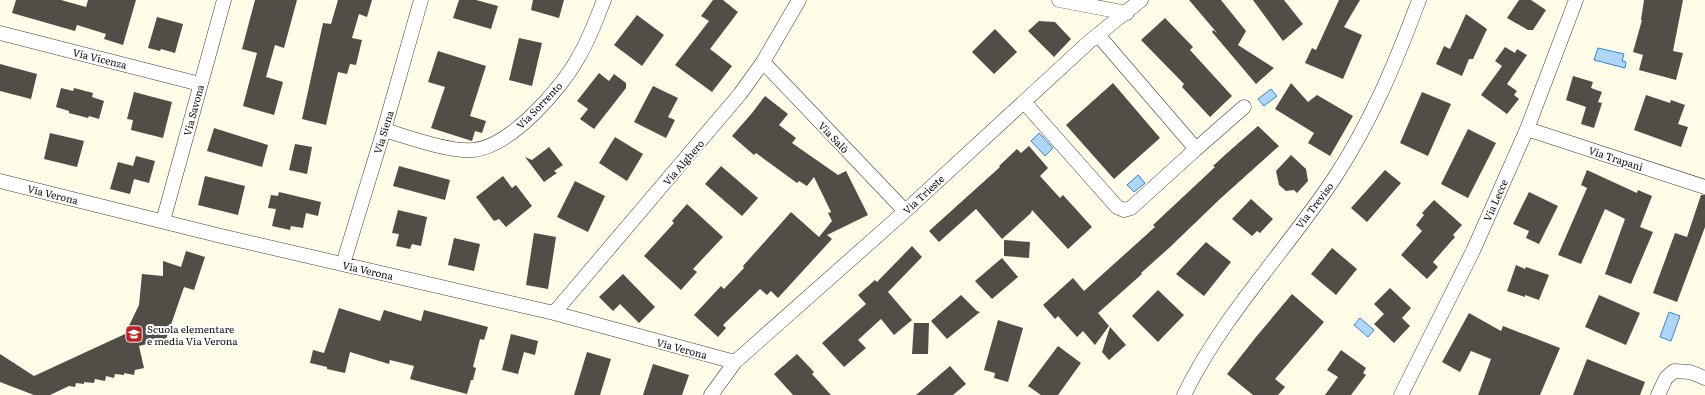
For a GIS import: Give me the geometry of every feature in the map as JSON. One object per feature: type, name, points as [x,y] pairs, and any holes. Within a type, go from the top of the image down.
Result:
[{"type":"street","name":"Via Savona","points":[[163,221],[224,0]]},
{"type":"street","name":"Via Siena","points":[[342,264],[384,130],[421,0]]},
{"type":"street","name":"Via Sorrento","points":[[384,130],[458,150],[480,149],[505,138],[536,111],[570,71],[589,37],[604,0]]},
{"type":"street","name":"Via Alghero","points":[[554,313],[729,109],[763,62],[799,0]]},
{"type":"street","points":[[1059,0],[1127,13]]},
{"type":"street","name":"Via Trieste","points":[[711,395],[735,362],[905,211],[1098,35],[1127,13],[1141,0]]},
{"type":"street","name":"Via Treviso","points":[[1184,395],[1198,367],[1232,315],[1324,193],[1356,143],[1388,80],[1420,0]]},
{"type":"street","name":"Via Lecce","points":[[1401,395],[1473,251],[1527,129],[1576,0]]},
{"type":"street","name":"Via Vicenza","points":[[0,33],[200,84]]},
{"type":"street","points":[[1098,35],[1196,149]]},
{"type":"street","name":"Via Salò","points":[[763,62],[905,211]]},
{"type":"street","points":[[1024,102],[1117,207],[1124,210],[1131,208],[1244,107]]},
{"type":"street","name":"Via Trapani","points":[[1527,129],[1705,187]]},
{"type":"street","name":"Via Verona","points":[[0,181],[342,264],[554,313],[735,362]]},
{"type":"street","points":[[1658,395],[1666,378],[1674,370],[1690,372],[1705,378]]},
{"type":"water","points":[[1598,48],[1624,54],[1622,61],[1626,62],[1625,68],[1594,60]]},
{"type":"water","points":[[1271,89],[1277,96],[1264,106],[1258,99]]},
{"type":"water","points":[[1039,133],[1053,148],[1045,156],[1031,141]]},
{"type":"water","points":[[1138,175],[1145,183],[1134,192],[1127,185]]},
{"type":"water","points":[[1669,312],[1680,316],[1671,341],[1660,337]]},
{"type":"water","points":[[1360,318],[1374,330],[1368,337],[1354,325]]},
{"type":"building","points":[[16,0],[61,0],[86,7],[88,0],[136,0],[123,45],[104,39],[106,34],[77,25],[75,31],[12,13]]},
{"type":"building","points":[[255,0],[297,0],[284,48],[275,45],[266,77],[283,82],[274,115],[243,106],[257,53],[242,49]]},
{"type":"building","points":[[338,0],[372,0],[367,17],[359,14],[352,38],[362,40],[356,65],[350,64],[347,74],[338,72],[326,125],[302,119],[323,23],[331,24]]},
{"type":"building","points":[[459,0],[476,0],[498,6],[491,29],[453,18]]},
{"type":"building","points":[[533,0],[564,0],[559,18],[531,10]]},
{"type":"building","points":[[713,0],[723,0],[738,12],[710,49],[732,66],[712,92],[675,65],[709,21],[701,16]]},
{"type":"building","points":[[1189,0],[1221,0],[1246,31],[1238,45],[1274,68],[1256,84],[1212,32],[1213,30],[1217,33]]},
{"type":"building","points":[[1253,0],[1284,0],[1303,24],[1283,41]]},
{"type":"building","points":[[1339,0],[1360,0],[1344,27],[1362,35],[1343,79],[1305,63],[1312,48],[1316,50]]},
{"type":"building","points":[[1519,0],[1531,0],[1546,10],[1533,30],[1528,30],[1507,18]]},
{"type":"building","points":[[1644,0],[1683,0],[1673,51],[1683,53],[1676,80],[1639,70],[1643,55],[1633,52],[1642,20]]},
{"type":"building","points":[[1466,14],[1487,29],[1473,59],[1469,59],[1462,76],[1436,64],[1444,46],[1450,49]]},
{"type":"building","points":[[637,15],[664,35],[642,66],[614,45]]},
{"type":"building","points":[[157,17],[183,24],[175,53],[161,49],[160,51],[148,48]]},
{"type":"building","points":[[1165,18],[1193,47],[1190,50],[1232,96],[1210,117],[1182,87],[1184,84],[1141,40]]},
{"type":"building","points":[[1039,21],[1055,22],[1071,39],[1054,57],[1028,31]]},
{"type":"building","points":[[995,29],[1017,52],[994,74],[972,52]]},
{"type":"building","points":[[519,38],[542,43],[532,86],[509,80]]},
{"type":"building","points":[[1505,47],[1515,53],[1517,49],[1527,55],[1507,84],[1517,91],[1514,95],[1519,99],[1507,114],[1481,95],[1502,66],[1495,61]]},
{"type":"building","points":[[438,51],[486,66],[470,116],[486,121],[482,133],[475,131],[472,141],[431,128],[445,87],[428,82]]},
{"type":"building","points":[[0,64],[37,74],[31,99],[0,91]]},
{"type":"building","points":[[599,73],[609,81],[614,74],[626,83],[626,88],[594,129],[580,119],[588,109],[577,101]]},
{"type":"building","points":[[1573,76],[1593,82],[1591,88],[1602,92],[1598,102],[1602,103],[1594,128],[1581,124],[1586,107],[1566,100]]},
{"type":"building","points":[[1113,83],[1160,138],[1114,179],[1066,125]]},
{"type":"building","points":[[1291,83],[1308,102],[1317,95],[1353,116],[1330,156],[1308,143],[1314,133],[1275,109]]},
{"type":"building","points":[[653,86],[678,98],[668,117],[675,120],[666,138],[634,122]]},
{"type":"building","points":[[61,88],[73,91],[74,88],[93,93],[92,97],[104,101],[99,119],[69,113],[69,111],[56,107]]},
{"type":"building","points":[[134,92],[172,102],[163,138],[131,130],[133,120],[127,119]]},
{"type":"building","points":[[1422,92],[1451,104],[1428,156],[1400,143]]},
{"type":"building","points":[[1646,95],[1670,103],[1671,100],[1685,105],[1678,124],[1688,127],[1681,147],[1634,130]]},
{"type":"building","points":[[765,96],[788,114],[779,125],[796,138],[792,143],[838,175],[846,171],[868,215],[827,235],[832,239],[778,298],[771,291],[767,295],[760,289],[723,325],[726,328],[718,337],[694,315],[721,286],[724,289],[744,268],[743,266],[791,212],[819,237],[832,221],[828,213],[831,212],[814,177],[807,186],[799,181],[797,183],[756,153],[754,155],[732,136]]},
{"type":"building","points":[[1258,126],[1279,146],[1098,313],[1109,326],[1095,345],[1083,331],[1077,337],[1058,316],[1055,319],[1043,305],[1073,278],[1084,291],[1155,227],[1153,225],[1215,167],[1213,166]]},
{"type":"building","points":[[214,128],[268,145],[262,167],[207,151]]},
{"type":"building","points":[[1468,129],[1496,143],[1468,198],[1441,184]]},
{"type":"building","points":[[50,133],[84,141],[77,167],[44,159]]},
{"type":"building","points":[[615,137],[643,154],[627,181],[599,163]]},
{"type":"building","points":[[295,144],[312,147],[307,174],[289,170]]},
{"type":"building","points":[[1029,146],[1048,168],[1040,176],[1060,198],[1063,195],[1092,227],[1068,249],[1032,210],[1031,213],[1002,239],[976,209],[939,242],[929,231],[1000,167],[999,166],[1017,149],[1021,153]]},
{"type":"building","points":[[549,147],[563,165],[554,171],[557,173],[544,182],[525,157],[532,160]]},
{"type":"building","points":[[1291,155],[1306,169],[1308,181],[1297,193],[1294,190],[1286,191],[1279,185],[1276,171]]},
{"type":"building","points":[[136,156],[155,161],[149,183],[134,179],[130,194],[110,189],[118,162],[133,166]]},
{"type":"building","points":[[399,166],[450,180],[445,200],[393,186]]},
{"type":"building","points":[[721,166],[758,198],[742,216],[705,184]]},
{"type":"building","points":[[1385,170],[1401,183],[1367,222],[1351,208]]},
{"type":"building","points":[[1587,170],[1637,193],[1638,190],[1652,196],[1640,227],[1653,232],[1631,284],[1605,274],[1625,219],[1605,209],[1581,264],[1558,255],[1587,188],[1581,185]]},
{"type":"building","points":[[205,176],[245,186],[238,215],[198,205]]},
{"type":"building","points":[[503,176],[512,188],[516,185],[532,206],[506,227],[499,219],[494,221],[476,197]]},
{"type":"building","points":[[575,181],[605,196],[588,232],[557,217]]},
{"type":"building","points":[[279,192],[321,202],[318,216],[306,213],[303,228],[291,226],[290,230],[272,226],[276,209],[268,208],[271,195],[278,196]]},
{"type":"building","points":[[1529,192],[1558,206],[1539,244],[1526,238],[1529,231],[1513,224]]},
{"type":"building","points":[[1701,195],[1705,195],[1705,227],[1677,302],[1653,293],[1675,233],[1687,237]]},
{"type":"building","points":[[1251,199],[1273,219],[1260,233],[1257,231],[1252,236],[1232,219]]},
{"type":"building","points":[[1434,200],[1462,225],[1453,235],[1455,237],[1433,262],[1438,267],[1427,279],[1401,255],[1422,231],[1416,225],[1424,215],[1422,213]]},
{"type":"building","points":[[687,204],[723,237],[693,269],[697,272],[681,290],[644,256],[674,223],[672,221]]},
{"type":"building","points":[[398,210],[427,217],[421,246],[412,244],[410,249],[396,246],[399,234],[392,233]]},
{"type":"building","points":[[534,233],[556,237],[548,289],[526,285]]},
{"type":"building","points":[[454,238],[480,244],[474,271],[448,265]]},
{"type":"building","points":[[1004,240],[1030,242],[1029,258],[1004,256]]},
{"type":"building","points":[[1206,242],[1231,262],[1204,296],[1176,274]]},
{"type":"building","points":[[912,246],[922,257],[888,292],[912,320],[894,335],[881,319],[858,340],[866,348],[844,367],[822,343],[866,304],[858,295],[875,280],[877,282]]},
{"type":"building","points":[[1332,248],[1357,269],[1336,295],[1311,274]]},
{"type":"building","points":[[186,251],[205,257],[194,290],[184,287],[164,345],[155,342],[139,346],[144,368],[135,370],[134,375],[124,373],[124,375],[115,374],[114,378],[106,376],[105,381],[95,379],[94,383],[76,383],[75,387],[69,386],[50,395],[34,395],[0,382],[0,354],[34,376],[125,334],[139,305],[142,274],[163,276],[163,261],[181,267]]},
{"type":"building","points":[[1002,258],[1018,277],[992,299],[975,281]]},
{"type":"building","points":[[1516,265],[1525,269],[1526,267],[1549,275],[1539,300],[1507,291]]},
{"type":"building","points":[[623,274],[655,307],[639,323],[620,304],[613,311],[599,297]]},
{"type":"building","points":[[1390,288],[1411,308],[1402,318],[1410,326],[1394,343],[1374,324],[1384,314],[1374,304]]},
{"type":"building","points":[[1158,290],[1184,315],[1158,342],[1132,316]]},
{"type":"building","points":[[1292,294],[1324,322],[1275,379],[1285,387],[1278,395],[1253,395],[1227,374]]},
{"type":"building","points":[[961,295],[977,311],[980,312],[947,339],[931,321]]},
{"type":"building","points":[[1599,295],[1640,313],[1626,345],[1585,327]]},
{"type":"building","points":[[339,308],[380,321],[384,310],[421,321],[424,310],[488,327],[484,340],[480,339],[473,367],[476,368],[467,394],[410,379],[414,366],[390,360],[389,364],[350,352],[345,373],[310,363],[313,350],[324,353]]},
{"type":"building","points":[[1469,313],[1501,331],[1503,326],[1560,348],[1540,395],[1478,395],[1491,359],[1471,351],[1460,372],[1442,362]]},
{"type":"building","points":[[998,320],[1023,328],[1008,382],[994,378],[995,373],[984,370]]},
{"type":"building","points":[[914,323],[929,323],[928,354],[912,354]]},
{"type":"building","points":[[1110,327],[1126,345],[1109,360],[1102,352]]},
{"type":"building","points":[[511,334],[538,341],[535,355],[524,352],[518,374],[502,370]]},
{"type":"building","points":[[1058,346],[1081,363],[1058,395],[1041,395],[1028,386]]},
{"type":"building","points":[[1341,350],[1366,368],[1363,373],[1366,375],[1351,395],[1325,395],[1338,377],[1327,370]]},
{"type":"building","points":[[587,352],[611,359],[600,395],[574,395]]},
{"type":"building","points":[[797,354],[814,372],[812,374],[831,395],[793,395],[774,374]]},
{"type":"building","points":[[1587,359],[1645,382],[1640,395],[1573,395]]},
{"type":"building","points":[[653,364],[689,375],[682,395],[643,395]]},
{"type":"building","points":[[950,366],[966,384],[953,395],[916,395]]},
{"type":"place","name":"Scuola elementare e media Via Verona","points":[[134,334]]}]
